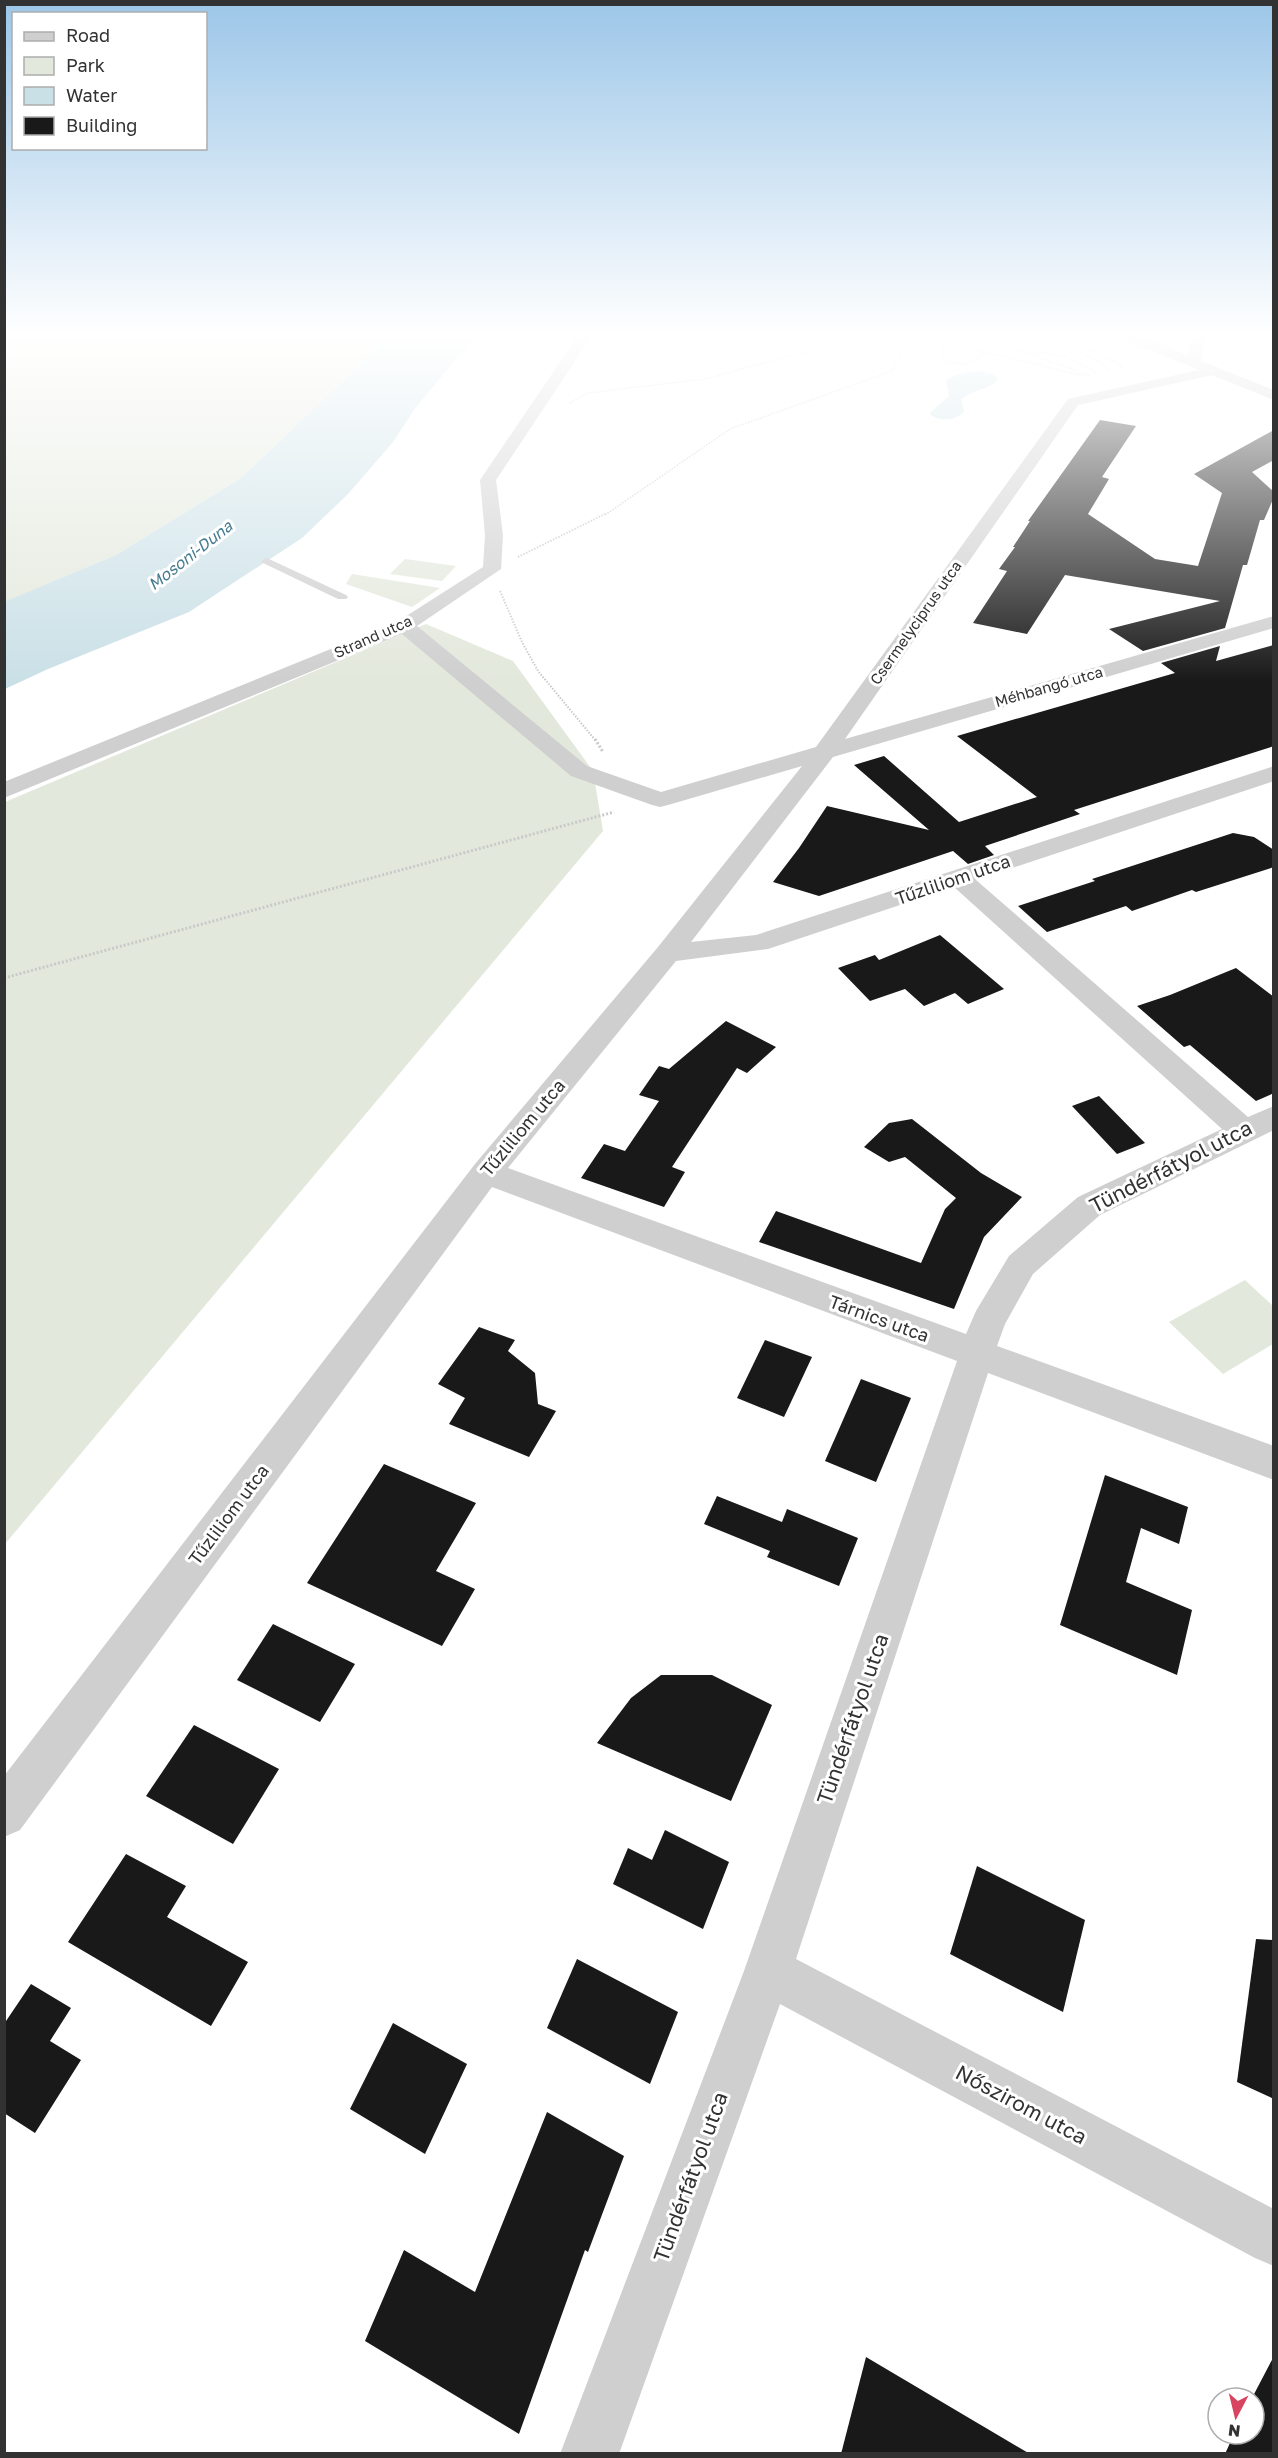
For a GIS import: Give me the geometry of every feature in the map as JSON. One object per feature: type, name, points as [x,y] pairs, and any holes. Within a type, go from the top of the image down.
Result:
[{"type":"street","points":[[492,569],[494,535],[488,480],[507,452]]},
{"type":"street","name":"Csermelyciprus utca","points":[[668,953],[824,753],[1038,452]]},
{"type":"street","name":"Strand utca","points":[[4,791],[404,626],[492,569]]},
{"type":"street","name":"Méhbangó utca","points":[[660,800],[1274,622]]},
{"type":"street","points":[[404,626],[579,771],[660,800]]},
{"type":"street","name":"Tűzliliom utca","points":[[4,1814],[486,1172],[668,953],[759,943],[1274,773]]},
{"type":"street","points":[[959,878],[1258,1124]]},
{"type":"street","name":"Tündérfátyol utca","points":[[589,2454],[768,1971],[988,1321],[1021,1265],[1089,1206],[1258,1124]]},
{"type":"street","name":"Tárnics utca","points":[[486,1172],[976,1355],[1274,1463]]},
{"type":"street","name":"Nőszirom utca","points":[[768,1971],[1274,2239]]},
{"type":"lane","points":[[267,561],[342,597]]},
{"type":"path","points":[[619,784],[595,737],[539,673],[512,621],[492,569],[605,515],[697,452]]},
{"type":"path","points":[[4,978],[660,800]]},
{"type":"green space","points":[[5,452],[269,452],[241,478],[116,555],[5,602]]},
{"type":"green space","points":[[405,559],[456,566],[442,581],[390,574]]},
{"type":"green space","points":[[352,574],[440,588],[412,607],[346,584]]},
{"type":"green space","points":[[426,624],[513,661],[593,771],[603,831],[5,1544],[5,802]]},
{"type":"green space","points":[[1245,1280],[1273,1306],[1273,1344],[1223,1374],[1169,1322]]},
{"type":"water","name":"Mosoni-Duna","points":[[269,452],[385,452],[348,494],[302,538],[189,612],[48,669],[5,689],[4,602],[116,555],[241,478]]},
{"type":"building","points":[[1077,452],[1119,452],[1102,477],[1109,479],[1088,514],[1155,559],[1198,566],[1222,493],[1194,474],[1235,452],[1274,452],[1274,460],[1252,472],[1274,492],[1274,497],[1264,520],[1260,520],[1247,565],[1243,565],[1225,628],[1143,651],[1109,629],[1220,601],[1065,575],[1027,634],[973,623],[1007,571],[999,569],[1015,547],[1013,547],[1030,521],[1028,521]]},
{"type":"building","points":[[1274,645],[1274,746],[1074,810],[1080,814],[985,846],[994,855],[968,864],[953,851],[819,896],[773,882],[827,806],[929,830],[854,765],[884,756],[959,822],[1037,797],[957,736],[1175,673],[1161,663],[1220,646],[1216,661]]},
{"type":"building","points":[[1233,833],[1254,837],[1274,850],[1274,867],[1196,892],[1192,890],[1132,911],[1126,906],[1047,932],[1018,906],[1095,881],[1092,879]]},
{"type":"building","points":[[940,935],[1004,989],[968,1004],[955,993],[924,1006],[905,989],[870,1001],[838,968],[875,955],[879,960]]},
{"type":"building","points":[[1236,968],[1274,997],[1274,1093],[1256,1101],[1190,1045],[1184,1047],[1137,1006]]},
{"type":"building","points":[[726,1021],[776,1047],[747,1073],[737,1068],[672,1167],[685,1172],[664,1207],[581,1178],[604,1144],[625,1151],[659,1101],[639,1095],[659,1066],[669,1069]]},
{"type":"building","points":[[1099,1096],[1145,1143],[1117,1154],[1072,1106]]},
{"type":"building","points":[[912,1119],[981,1173],[1022,1197],[984,1237],[954,1309],[759,1242],[776,1211],[921,1263],[945,1209],[956,1198],[905,1157],[889,1162],[864,1147],[889,1123]]},
{"type":"building","points":[[479,1327],[515,1340],[508,1351],[535,1373],[538,1404],[556,1411],[529,1457],[449,1424],[465,1398],[438,1384]]},
{"type":"building","points":[[765,1340],[812,1357],[784,1417],[737,1398]]},
{"type":"building","points":[[861,1379],[911,1398],[876,1482],[825,1461]]},
{"type":"building","points":[[384,1464],[476,1503],[436,1571],[475,1589],[442,1646],[307,1583]]},
{"type":"building","points":[[1105,1475],[1188,1507],[1179,1544],[1141,1528],[1126,1582],[1192,1610],[1177,1675],[1060,1625]]},
{"type":"building","points":[[717,1496],[782,1522],[787,1509],[858,1538],[839,1586],[767,1557],[770,1551],[704,1524]]},
{"type":"building","points":[[273,1624],[355,1664],[320,1722],[237,1680]]},
{"type":"building","points":[[661,1675],[712,1675],[772,1705],[731,1801],[597,1743],[631,1698]]},
{"type":"building","points":[[194,1725],[279,1769],[233,1844],[146,1796]]},
{"type":"building","points":[[665,1830],[729,1862],[703,1929],[613,1884],[628,1848],[652,1860]]},
{"type":"building","points":[[126,1854],[186,1886],[167,1917],[248,1962],[211,2026],[68,1942]]},
{"type":"building","points":[[977,1866],[1085,1920],[1063,2012],[950,1954]]},
{"type":"building","points":[[1256,1939],[1274,1940],[1274,2099],[1237,2082]]},
{"type":"building","points":[[577,1959],[678,2012],[650,2084],[547,2028]]},
{"type":"building","points":[[31,1984],[71,2008],[50,2041],[81,2060],[35,2133],[4,2113],[4,2024]]},
{"type":"building","points":[[393,2023],[467,2064],[425,2154],[350,2109]]},
{"type":"building","points":[[547,2112],[624,2156],[588,2252],[585,2250],[519,2434],[365,2341],[404,2250],[475,2292]]},
{"type":"building","points":[[1274,2356],[1274,2454],[1225,2454],[1229,2446],[1266,2446],[1266,2386],[1258,2386]]},
{"type":"building","points":[[866,2357],[1030,2454],[841,2454]]}]
